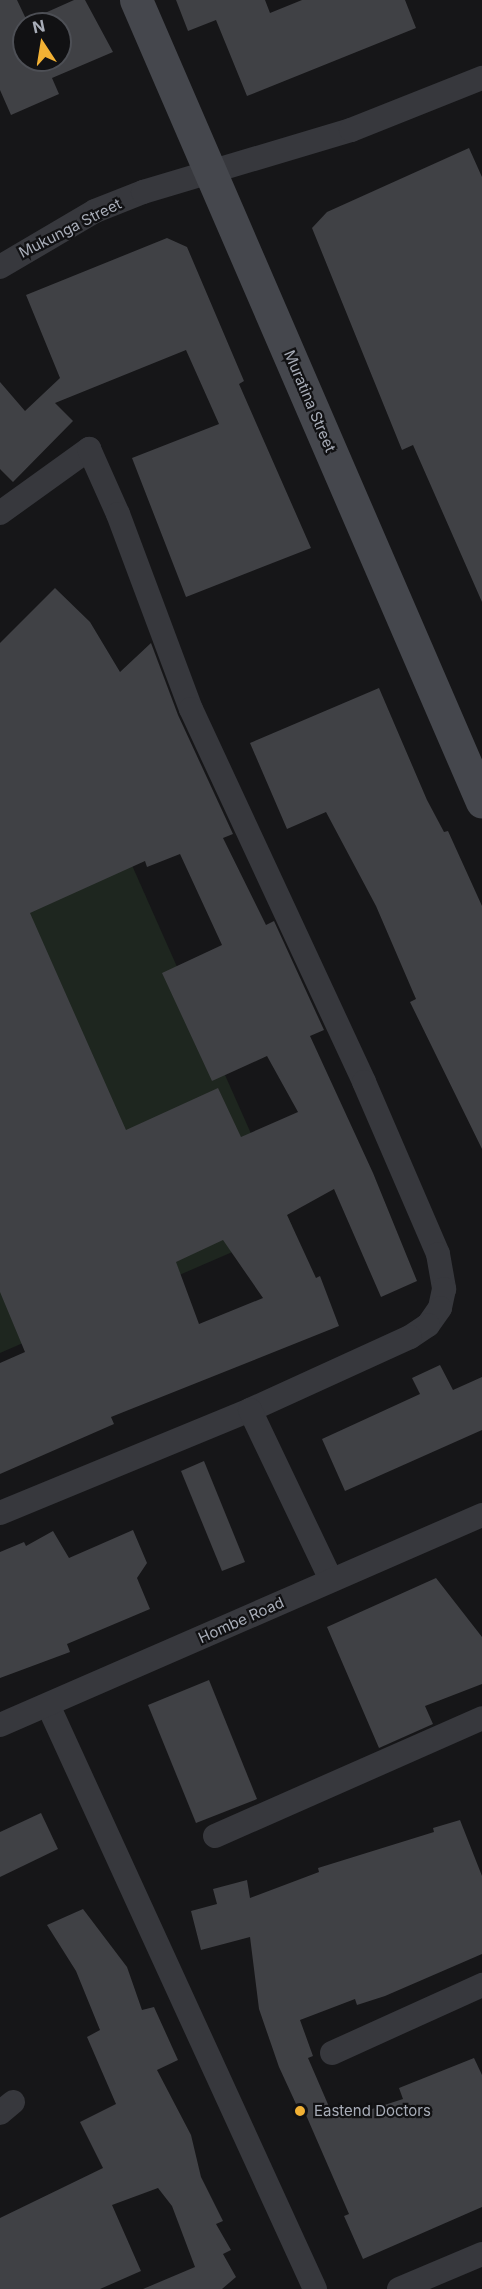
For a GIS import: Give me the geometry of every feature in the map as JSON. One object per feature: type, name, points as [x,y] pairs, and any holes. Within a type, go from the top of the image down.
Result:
[{"type":"main road","name":"Muratina Street","points":[[136,0],[482,802]]},
{"type":"street","name":"Mukunga Street","points":[[0,267],[95,211],[211,170],[351,130],[482,78]]},
{"type":"street","points":[[0,513],[89,449],[118,514],[191,709],[364,1082],[438,1254],[444,1289],[440,1308],[428,1325],[250,1410],[0,1513]]},
{"type":"street","points":[[250,1410],[331,1580]]},
{"type":"street","name":"Hombe Road","points":[[0,1725],[482,1515]]},
{"type":"street","points":[[48,1705],[315,2289]]},
{"type":"street","points":[[215,1836],[482,1718]]},
{"type":"street","points":[[332,2053],[482,1985]]},
{"type":"street","points":[[399,2289],[482,2254]]},
{"type":"shaded area","points":[[60,703],[292,1226],[0,1353],[0,755]]},
{"type":"building","points":[[0,0],[17,0],[23,12],[12,12],[12,72],[66,72],[52,78],[59,94],[11,115],[0,90]]},
{"type":"building","points":[[74,0],[85,0],[113,52],[72,69],[72,12],[47,12]]},
{"type":"building","points":[[176,0],[265,0],[270,13],[302,0],[405,0],[416,28],[247,96],[216,20],[188,31]]},
{"type":"building","points":[[469,148],[482,177],[482,602],[413,445],[402,450],[312,228],[327,212]]},
{"type":"building","points":[[167,238],[187,247],[244,381],[239,384],[311,548],[186,597],[132,458],[219,424],[186,350],[55,403],[73,421],[13,482],[0,469],[0,382],[25,411],[60,378],[26,295]]},
{"type":"building","points":[[55,588],[90,622],[120,672],[151,643],[178,715],[233,834],[223,838],[266,925],[274,921],[324,1030],[310,1036],[373,1173],[417,1281],[381,1297],[334,1189],[287,1215],[316,1278],[320,1276],[339,1326],[111,1417],[114,1424],[0,1474],[0,1363],[25,1352],[0,1292],[0,643]],"holes":[[[180,854],[222,945],[162,973],[212,1081],[267,1056],[298,1112],[241,1137],[218,1088],[126,1130],[30,913],[145,861],[147,867]],[[223,1240],[263,1298],[199,1324],[176,1262]]]},
{"type":"building","points":[[379,688],[427,800],[444,832],[448,831],[482,906],[482,1149],[410,1002],[416,999],[376,906],[326,812],[287,829],[250,743]]},
{"type":"building","points":[[440,1365],[453,1390],[482,1377],[482,1430],[345,1491],[322,1439],[420,1394],[412,1378]]},
{"type":"building","points":[[204,1461],[245,1562],[222,1571],[181,1471]]},
{"type":"building","points":[[133,1530],[147,1563],[137,1578],[150,1609],[67,1644],[70,1652],[0,1678],[0,1552],[24,1542],[26,1546],[53,1531],[69,1558]]},
{"type":"building","points":[[436,1578],[482,1637],[482,1684],[425,1706],[433,1724],[379,1748],[327,1627]]},
{"type":"building","points":[[209,1680],[257,1799],[196,1823],[148,1705]]},
{"type":"building","points":[[41,1813],[58,1849],[0,1877],[0,1832]]},
{"type":"building","points":[[460,1820],[482,1876],[482,1954],[385,1996],[357,2005],[355,1999],[300,2020],[313,2056],[308,2058],[330,2109],[339,2106],[344,2118],[403,2099],[399,2088],[474,2058],[482,2075],[482,2207],[363,2259],[344,2216],[349,2214],[306,2115],[302,2117],[279,2067],[259,2009],[250,1937],[201,1950],[191,1911],[217,1904],[213,1889],[247,1880],[250,1898],[319,1872],[318,1868],[434,1832],[433,1828]]},
{"type":"building","points":[[83,1909],[127,1967],[142,2010],[154,2007],[178,2060],[157,2070],[191,2135],[201,2177],[223,2221],[216,2224],[231,2250],[223,2254],[236,2277],[222,2289],[143,2289],[195,2267],[172,2206],[158,2188],[112,2205],[141,2271],[100,2289],[0,2289],[0,2218],[103,2168],[80,2122],[116,2104],[87,2037],[100,2030],[76,1971],[47,1925]]},
{"type":"place","name":"Eastend Doctors","points":[[300,2111]]}]
